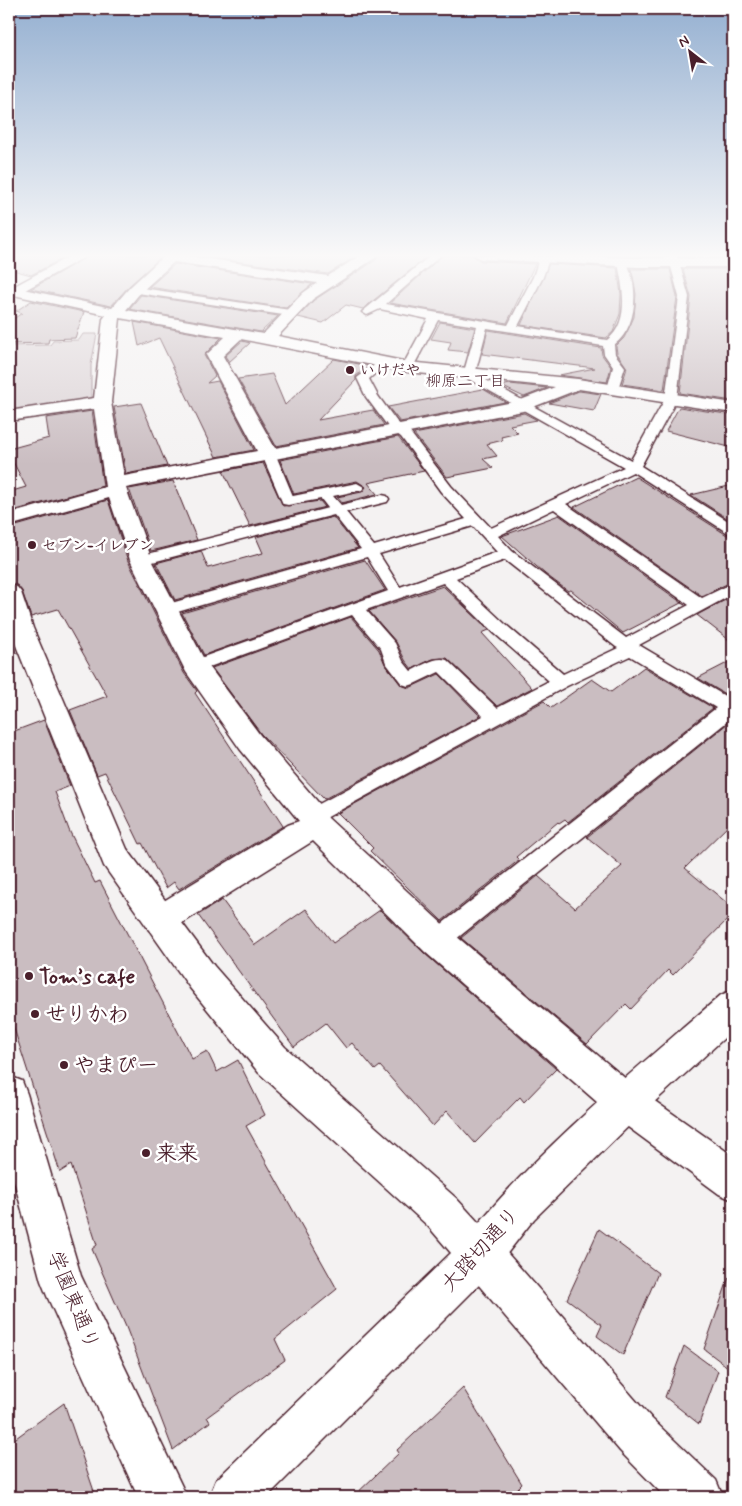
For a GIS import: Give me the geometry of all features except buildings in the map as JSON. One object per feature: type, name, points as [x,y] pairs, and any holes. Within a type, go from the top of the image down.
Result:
[{"type":"street","points":[[110,325],[102,402],[116,487],[141,560],[195,666],[250,742],[316,822],[436,941],[626,1103],[733,1180]]},
{"type":"street","points":[[188,325],[267,339],[381,363],[469,375],[578,384],[733,408]]},
{"type":"street","points":[[267,339],[279,325]]},
{"type":"street","points":[[236,334],[214,355],[268,454]]},
{"type":"street","points":[[9,520],[116,487],[268,454],[523,406],[578,384]]},
{"type":"street","points":[[9,416],[102,402]]},
{"type":"street","points":[[9,592],[24,637],[115,858],[202,977],[272,1060],[442,1212],[636,1435],[699,1497]]},
{"type":"street","points":[[160,920],[316,822]]},
{"type":"street","name":"大踏切通り","points":[[233,1497],[480,1254],[520,1205],[626,1103],[733,1007]]},
{"type":"street","name":"学園東通り","points":[[12,1116],[62,1281],[163,1497]]},
{"type":"lane","points":[[408,367],[430,325]]},
{"type":"lane","points":[[482,325],[469,375],[607,450],[733,530]]},
{"type":"lane","points":[[500,325],[609,344],[616,340],[624,331],[625,325]]},
{"type":"lane","points":[[488,535],[634,467],[671,399],[680,325]]},
{"type":"lane","points":[[609,344],[609,355],[619,367],[613,389]]},
{"type":"lane","points":[[381,363],[362,378],[372,397],[446,489],[507,554],[579,611],[630,647],[732,708],[436,941]]},
{"type":"lane","points":[[268,454],[288,500],[325,495],[357,487]]},
{"type":"lane","points":[[325,495],[370,551],[396,592]]},
{"type":"lane","points":[[141,560],[382,499]]},
{"type":"lane","points":[[556,504],[701,605]]},
{"type":"lane","points":[[167,610],[476,521]]},
{"type":"lane","points":[[195,666],[396,592],[507,554]]},
{"type":"lane","points":[[445,576],[499,628],[560,682]]},
{"type":"lane","points":[[316,822],[495,717],[560,682],[626,651],[630,647],[630,643],[733,588]]},
{"type":"lane","points":[[355,608],[389,647],[395,663],[408,680],[441,664],[495,717]]},
{"type":"shaded area","points":[[83,334],[97,334],[91,365],[91,401],[9,413],[9,346],[50,345],[53,341],[79,340]]},
{"type":"place","name":"いけだや","points":[[350,370]]},
{"type":"place","name":"セブン-イレブン","points":[[32,545]]},
{"type":"place","name":"Tom’s cafe","points":[[29,976]]},
{"type":"place","name":"せりかわ","points":[[35,1014]]},
{"type":"place","name":"やまぴー","points":[[64,1065]]},
{"type":"place","name":"来来","points":[[146,1153]]},
{"type":"district","name":"柳原二丁目","points":[[465,380]]}]
